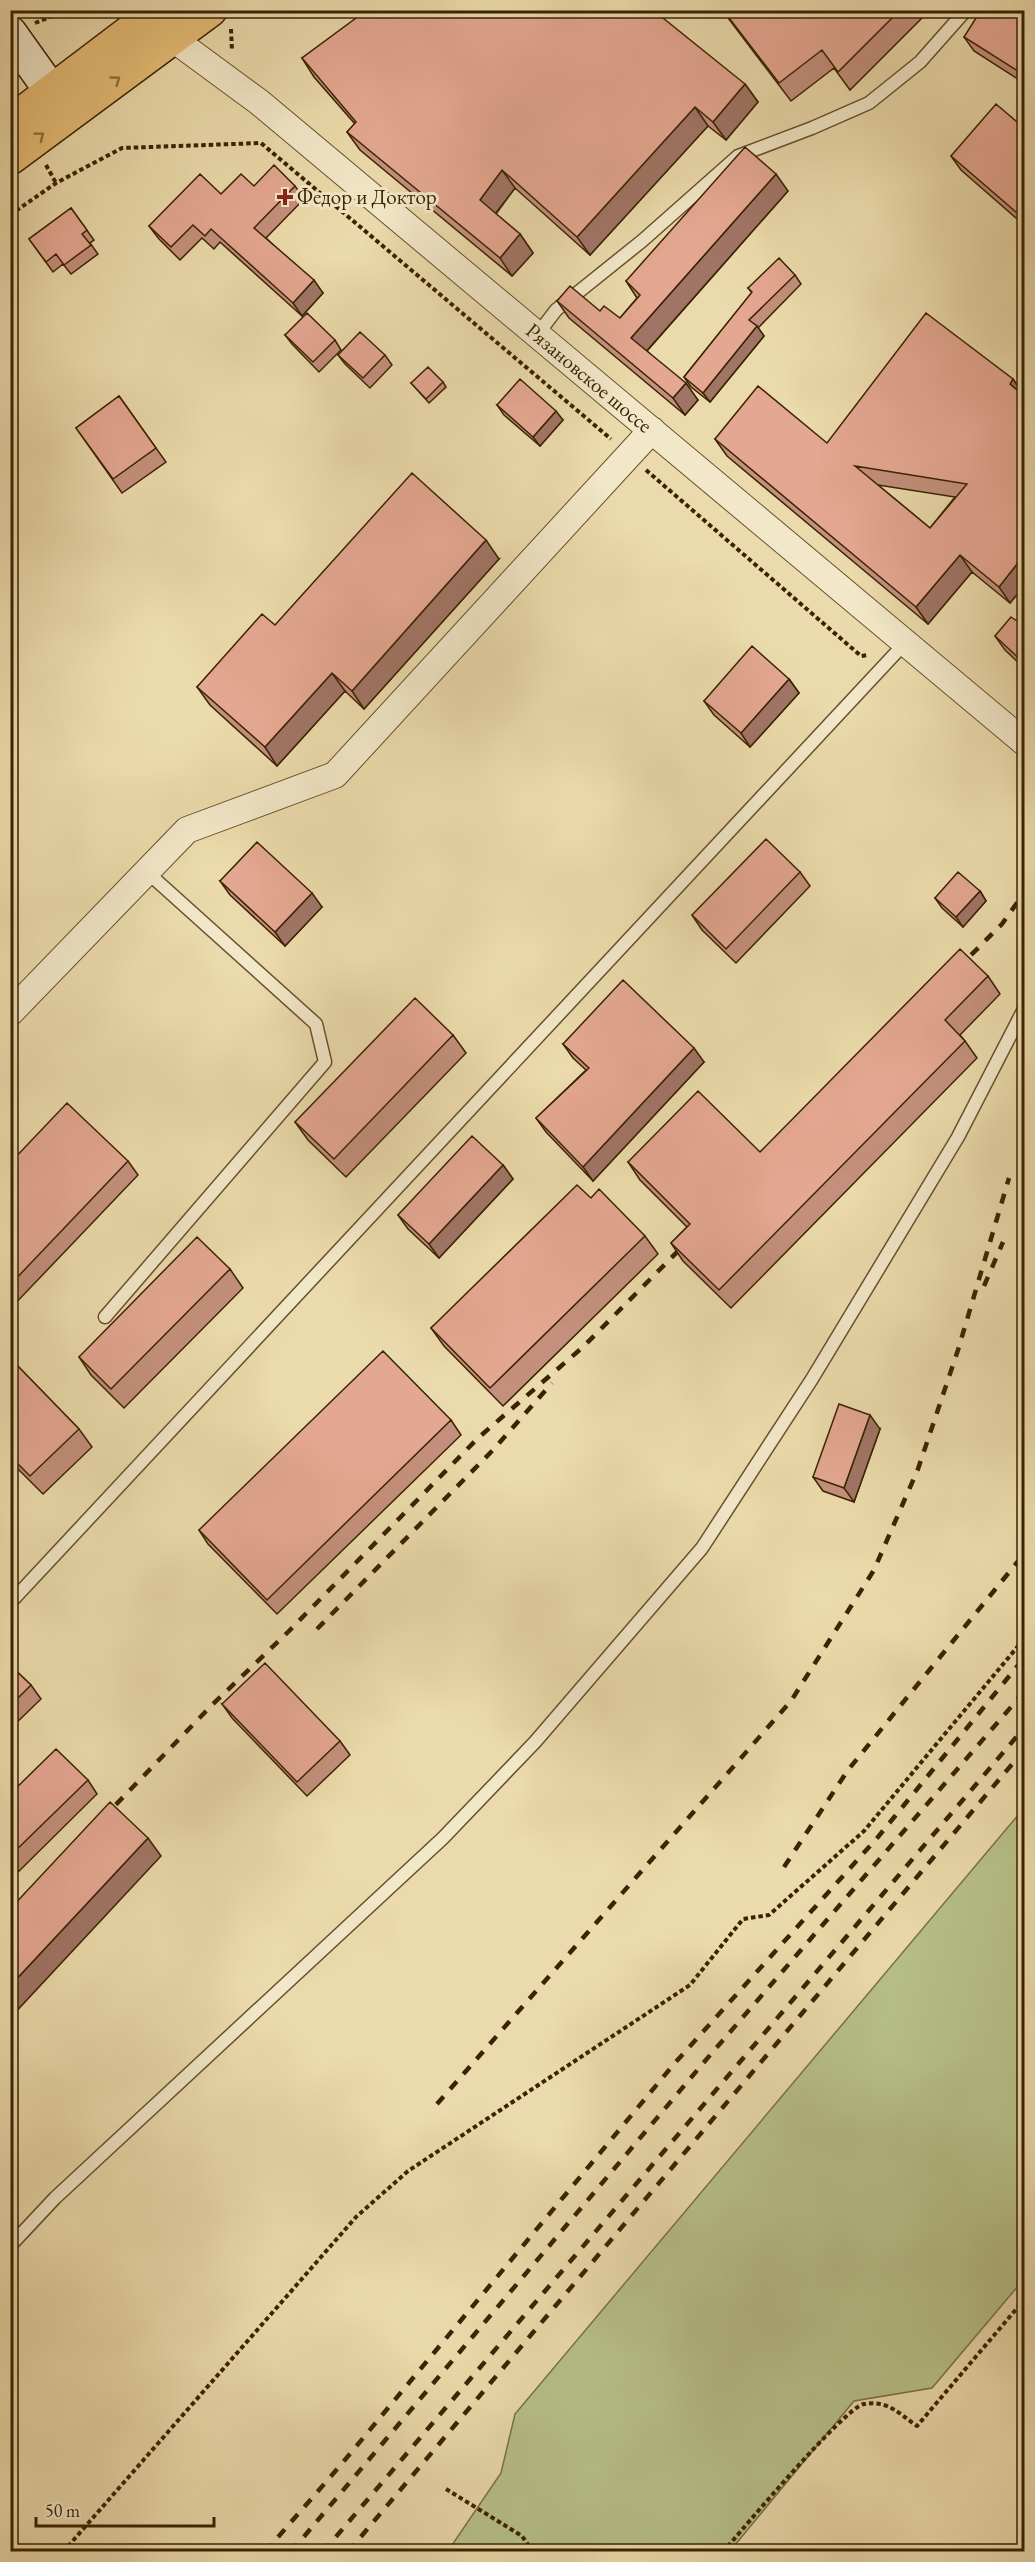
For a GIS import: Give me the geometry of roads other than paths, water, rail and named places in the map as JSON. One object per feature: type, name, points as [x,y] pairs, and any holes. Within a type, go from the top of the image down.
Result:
[{"type":"main road","points":[[10,158],[61,103],[161,22],[222,15]]},
{"type":"main road","points":[[10,123],[61,103]]},
{"type":"street","name":"Рязановское шоссе","points":[[161,22],[652,430],[903,647],[1024,742]]},
{"type":"street","points":[[10,33],[61,103]]},
{"type":"street","points":[[10,1013],[187,830],[335,775],[652,430]]},
{"type":"lane","points":[[537,335],[556,310],[642,241],[738,156],[869,104],[920,62],[966,10]]},
{"type":"lane","points":[[10,1603],[903,647]]},
{"type":"lane","points":[[105,1317],[325,1062],[316,1024],[147,872]]},
{"type":"lane","points":[[10,2246],[54,2198],[443,1838],[535,1742],[702,1548],[812,1379],[952,1147],[1024,1009]]},
{"type":"railway","points":[[957,969],[1002,924],[1024,893]]},
{"type":"railway","points":[[437,2104],[791,1701],[874,1570],[918,1469],[958,1350],[1009,1178]]},
{"type":"railway","points":[[102,1819],[478,1438],[583,1347],[689,1240]]},
{"type":"railway","points":[[984,1286],[1003,1242]]},
{"type":"railway","points":[[317,1629],[493,1450],[552,1383]]},
{"type":"railway","points":[[784,1867],[848,1770],[1024,1554]]},
{"type":"railway","points":[[265,2552],[339,2467],[674,2064],[878,1837],[1024,1658]]},
{"type":"railway","points":[[291,2552],[705,2061],[1024,1692]]},
{"type":"railway","points":[[323,2552],[1024,1728]]},
{"type":"railway","points":[[348,2552],[1024,1750]]},
{"type":"place","name":"Федор и Доктор","points":[[285,197]]}]
